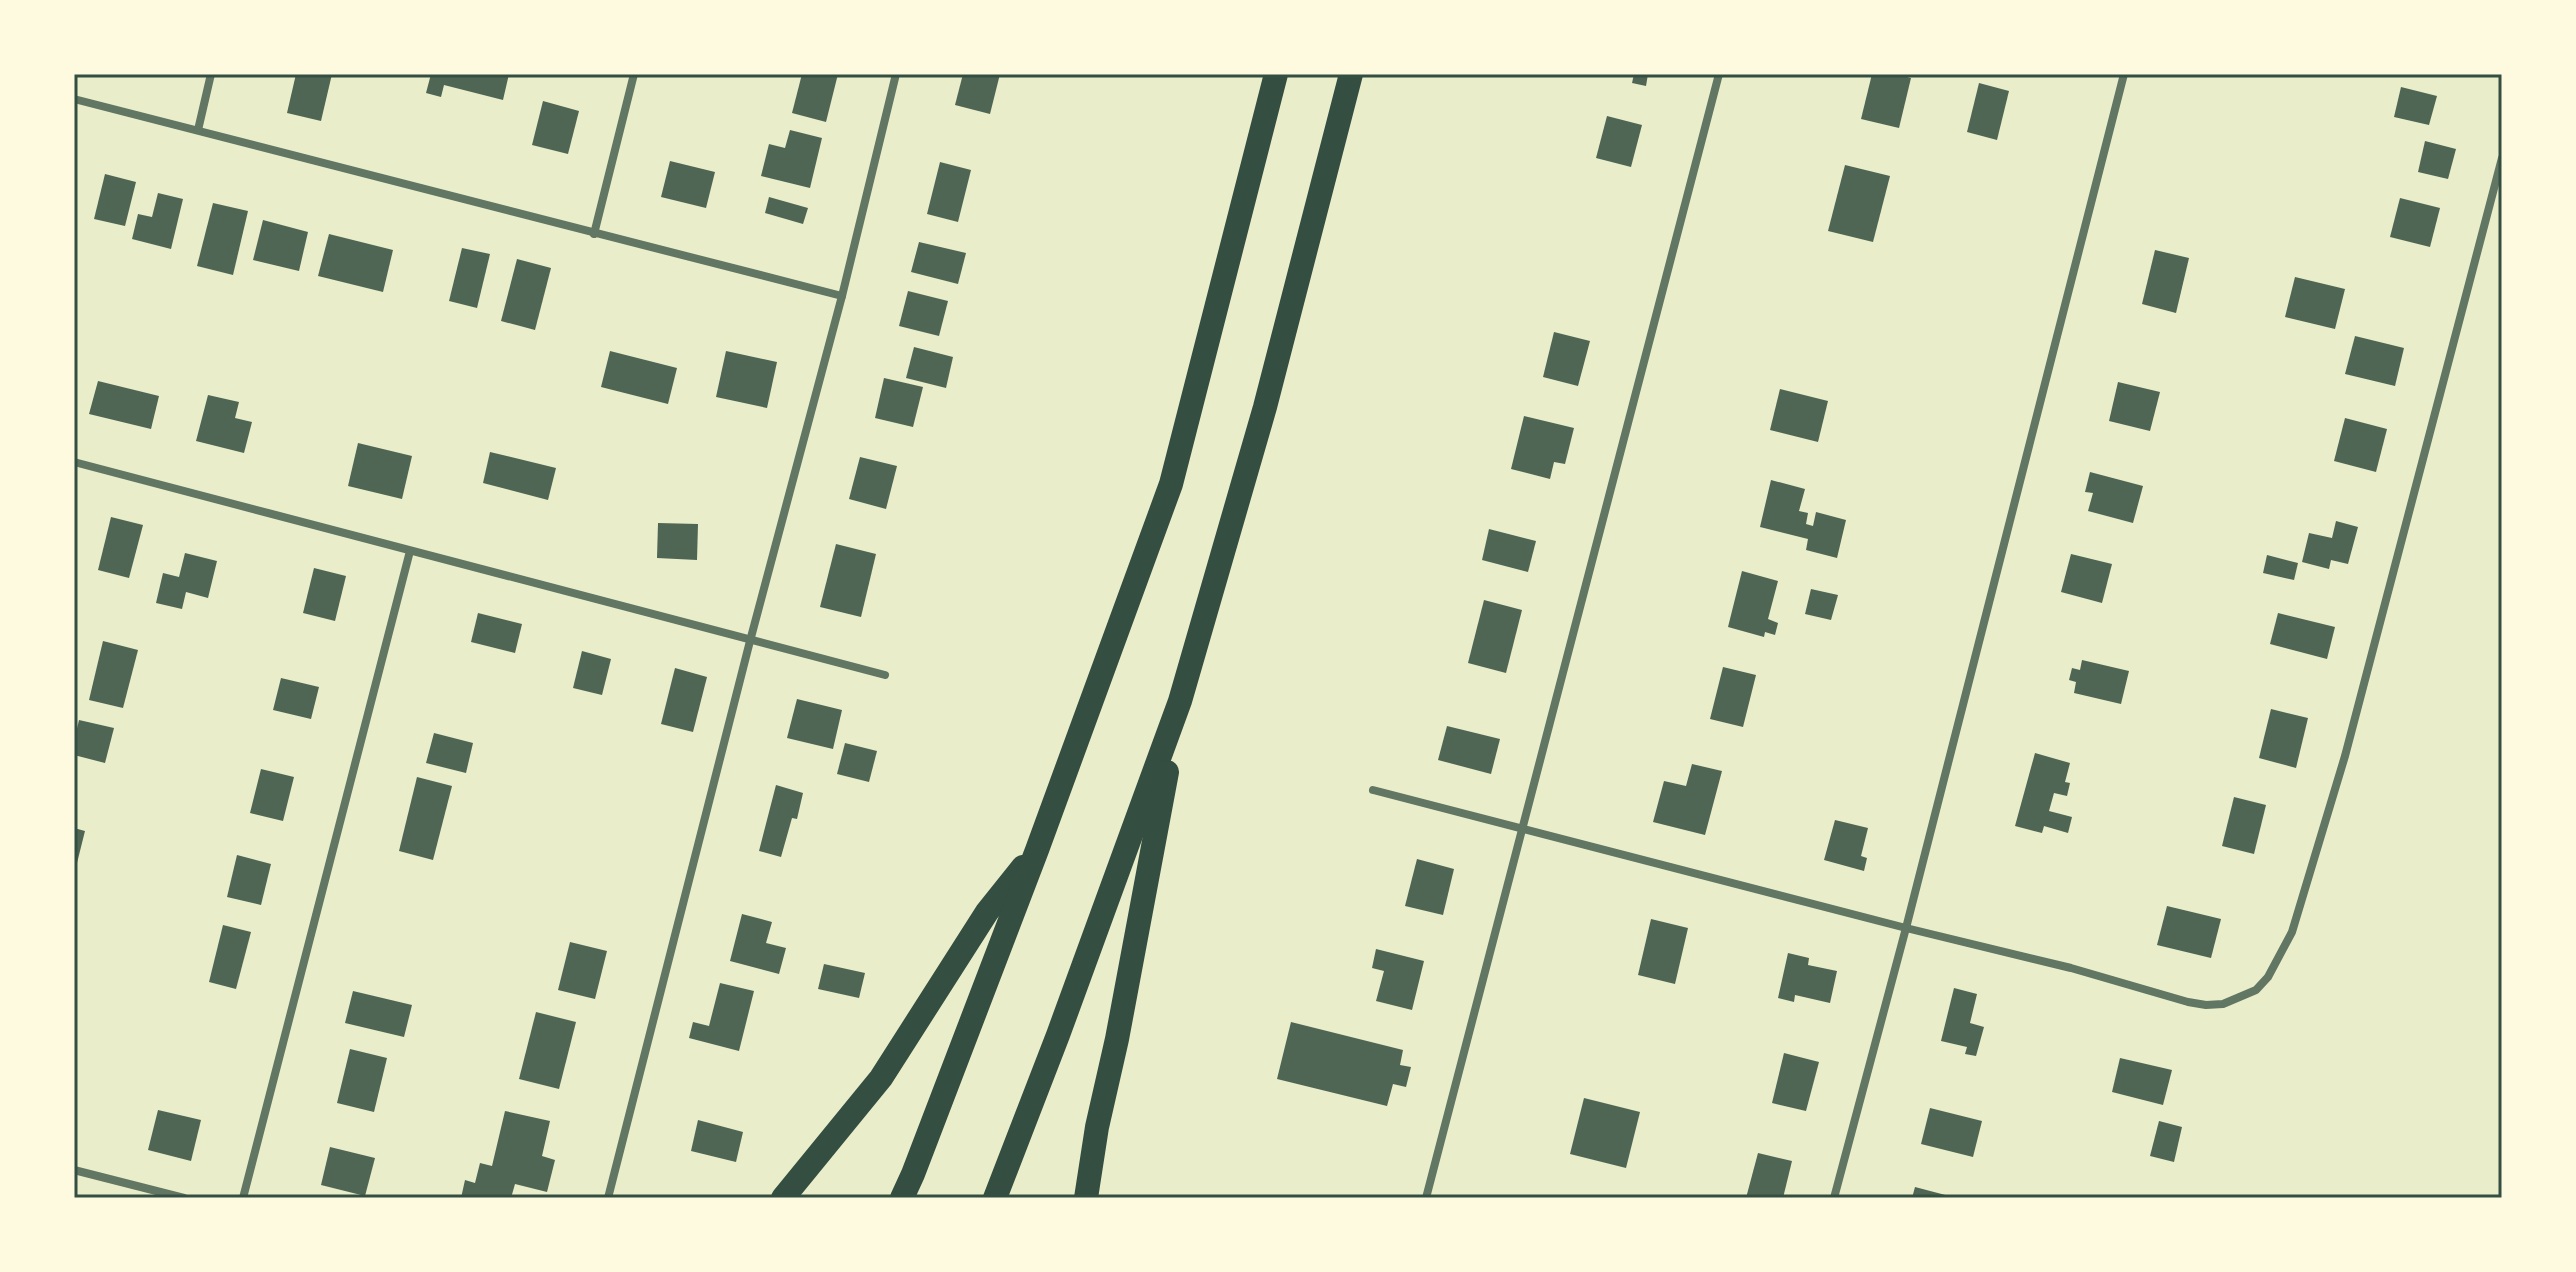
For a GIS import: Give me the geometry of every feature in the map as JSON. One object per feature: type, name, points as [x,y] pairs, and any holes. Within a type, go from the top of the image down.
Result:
[{"type":"highway","points":[[902,1198],[1037,850],[1171,484],[1276,74]]},
{"type":"highway","points":[[995,1198],[1180,701],[1265,407],[1351,74]]},
{"type":"highway","points":[[1086,1198],[1180,701]]},
{"type":"highway","points":[[783,1198],[881,1078],[987,912],[1037,850]]},
{"type":"street","points":[[198,130],[211,74]]},
{"type":"street","points":[[594,234],[634,74]]},
{"type":"street","points":[[608,1198],[750,641],[842,296],[896,74]]},
{"type":"street","points":[[1426,1198],[1719,74]]},
{"type":"street","points":[[1834,1198],[2124,74]]},
{"type":"street","points":[[74,99],[842,296]]},
{"type":"street","points":[[1373,790],[2197,1003],[2223,1004],[2245,996],[2268,977],[2292,932],[2345,756],[2502,158]]},
{"type":"street","points":[[74,462],[885,675]]},
{"type":"street","points":[[243,1198],[410,551]]},
{"type":"street","points":[[74,1170],[184,1198]]},
{"type":"building","points":[[296,74],[332,74],[321,121],[287,113]]},
{"type":"building","points":[[431,74],[509,74],[503,100],[444,85],[441,97],[426,93]]},
{"type":"building","points":[[802,74],[838,74],[826,122],[792,113]]},
{"type":"building","points":[[963,74],[1000,74],[990,114],[955,105]]},
{"type":"building","points":[[1634,74],[1648,74],[1646,86],[1632,83]]},
{"type":"building","points":[[1872,74],[1896,74],[1911,78],[1899,128],[1861,119]]},
{"type":"building","points":[[1979,83],[2009,91],[1997,140],[1967,132]]},
{"type":"building","points":[[2401,87],[2437,96],[2429,125],[2394,117]]},
{"type":"building","points":[[543,101],[579,111],[568,154],[532,145]]},
{"type":"building","points":[[1607,116],[1642,125],[1631,167],[1596,158]]},
{"type":"building","points":[[790,130],[822,138],[810,188],[761,176],[769,144],[785,148]]},
{"type":"building","points":[[2425,141],[2456,149],[2448,179],[2418,172]]},
{"type":"building","points":[[670,161],[715,172],[706,208],[661,197]]},
{"type":"building","points":[[940,162],[971,170],[958,222],[927,214]]},
{"type":"building","points":[[1845,165],[1890,176],[1873,242],[1828,231]]},
{"type":"building","points":[[105,174],[136,182],[125,226],[94,219]]},
{"type":"building","points":[[158,193],[183,199],[171,249],[132,239],[138,214],[152,217]]},
{"type":"building","points":[[769,197],[808,208],[803,224],[765,213]]},
{"type":"building","points":[[2400,198],[2440,208],[2430,247],[2390,237]]},
{"type":"building","points":[[213,203],[248,211],[233,275],[197,266]]},
{"type":"building","points":[[263,220],[308,232],[299,271],[253,260]]},
{"type":"building","points":[[329,234],[393,250],[383,292],[318,276]]},
{"type":"building","points":[[919,242],[966,253],[958,284],[911,272]]},
{"type":"building","points":[[462,248],[490,254],[477,308],[449,301]]},
{"type":"building","points":[[2155,250],[2189,258],[2176,313],[2142,304]]},
{"type":"building","points":[[517,259],[551,268],[535,330],[501,321]]},
{"type":"building","points":[[2295,277],[2345,289],[2335,329],[2285,317]]},
{"type":"building","points":[[908,291],[948,301],[939,336],[899,326]]},
{"type":"building","points":[[1554,332],[1590,341],[1578,386],[1543,377]]},
{"type":"building","points":[[2355,336],[2404,348],[2395,386],[2345,374]]},
{"type":"building","points":[[914,347],[953,357],[946,388],[906,378]]},
{"type":"building","points":[[610,351],[677,368],[668,404],[601,387]]},
{"type":"building","points":[[726,351],[777,362],[767,408],[716,397]]},
{"type":"building","points":[[884,378],[923,387],[913,427],[875,418]]},
{"type":"building","points":[[98,381],[159,396],[151,429],[89,414]]},
{"type":"building","points":[[2118,382],[2160,392],[2150,431],[2109,421]]},
{"type":"building","points":[[1780,389],[1828,401],[1818,442],[1770,430]]},
{"type":"building","points":[[208,395],[239,402],[235,418],[252,422],[244,453],[196,441]]},
{"type":"building","points":[[1524,416],[1574,428],[1565,464],[1554,462],[1550,479],[1511,469]]},
{"type":"building","points":[[2345,418],[2387,429],[2376,472],[2334,461]]},
{"type":"building","points":[[358,443],[412,456],[402,499],[348,486]]},
{"type":"building","points":[[490,452],[556,468],[548,500],[483,483]]},
{"type":"building","points":[[860,457],[897,466],[886,509],[849,499]]},
{"type":"building","points":[[2090,472],[2143,486],[2133,523],[2088,511],[2093,493],[2085,492]]},
{"type":"building","points":[[1771,480],[1805,489],[1799,511],[1808,513],[1806,524],[1813,526],[1816,512],[1846,520],[1837,558],[1806,550],[1808,539],[1760,527]]},
{"type":"building","points":[[111,517],[143,525],[129,578],[98,570]]},
{"type":"building","points":[[2336,521],[2358,527],[2348,564],[2331,560],[2329,569],[2302,562],[2309,533],[2332,538]]},
{"type":"building","points":[[658,523],[698,524],[697,560],[657,558]]},
{"type":"building","points":[[1489,529],[1536,541],[1528,572],[1482,560]]},
{"type":"building","points":[[836,544],[876,554],[861,617],[820,607]]},
{"type":"building","points":[[185,553],[217,561],[208,598],[186,592],[182,609],[156,603],[163,573],[179,577]]},
{"type":"building","points":[[2071,554],[2112,564],[2102,603],[2061,592]]},
{"type":"building","points":[[2267,555],[2298,563],[2294,580],[2263,573]]},
{"type":"building","points":[[314,568],[346,576],[335,621],[303,613]]},
{"type":"building","points":[[1742,571],[1778,581],[1768,619],[1778,623],[1775,635],[1765,632],[1764,637],[1728,627]]},
{"type":"building","points":[[1811,589],[1838,595],[1831,620],[1805,614]]},
{"type":"building","points":[[1484,600],[1522,610],[1506,673],[1468,663]]},
{"type":"building","points":[[478,613],[522,624],[515,653],[471,642]]},
{"type":"building","points":[[2278,613],[2335,627],[2327,659],[2270,644]]},
{"type":"building","points":[[103,641],[138,650],[123,708],[89,700]]},
{"type":"building","points":[[582,651],[611,659],[602,695],[573,688]]},
{"type":"building","points":[[2082,660],[2129,671],[2121,704],[2074,693],[2076,682],[2069,680],[2072,668],[2080,670]]},
{"type":"building","points":[[1723,667],[1756,675],[1743,727],[1710,719]]},
{"type":"building","points":[[675,668],[707,677],[693,732],[661,724]]},
{"type":"building","points":[[281,678],[319,687],[311,719],[273,710]]},
{"type":"building","points":[[797,699],[842,710],[833,749],[787,738]]},
{"type":"building","points":[[2271,709],[2308,718],[2296,768],[2259,758]]},
{"type":"building","points":[[79,720],[114,728],[105,763],[74,755]]},
{"type":"building","points":[[1447,726],[1500,739],[1491,774],[1438,760]]},
{"type":"building","points":[[434,733],[473,743],[466,773],[426,763]]},
{"type":"building","points":[[845,743],[877,751],[869,782],[837,774]]},
{"type":"building","points":[[2035,753],[2070,763],[2065,782],[2070,783],[2067,796],[2054,793],[2049,811],[2072,817],[2068,833],[2044,826],[2042,833],[2015,826]]},
{"type":"building","points":[[1692,764],[1722,771],[1705,835],[1653,822],[1664,781],[1686,786]]},
{"type":"building","points":[[261,769],[294,777],[283,821],[250,813]]},
{"type":"building","points":[[417,777],[452,786],[433,860],[399,851]]},
{"type":"building","points":[[776,785],[803,793],[797,819],[792,818],[781,857],[759,851]]},
{"type":"building","points":[[2234,797],[2266,805],[2254,854],[2222,846]]},
{"type":"building","points":[[1835,820],[1868,828],[1861,856],[1867,858],[1864,871],[1824,860]]},
{"type":"building","points":[[74,828],[85,831],[77,863],[74,862]]},
{"type":"building","points":[[237,855],[271,864],[261,905],[227,897]]},
{"type":"building","points":[[1417,859],[1454,869],[1443,915],[1405,906]]},
{"type":"building","points":[[2167,906],[2221,919],[2211,958],[2157,945]]},
{"type":"building","points":[[742,914],[772,922],[766,943],[786,948],[779,974],[730,961]]},
{"type":"building","points":[[1651,919],[1688,928],[1675,984],[1638,975]]},
{"type":"building","points":[[223,925],[251,932],[236,989],[209,982]]},
{"type":"building","points":[[570,942],[607,951],[595,999],[558,990]]},
{"type":"building","points":[[1376,949],[1424,961],[1412,1010],[1376,1001],[1384,971],[1372,968]]},
{"type":"building","points":[[1788,953],[1809,958],[1808,965],[1837,971],[1830,1003],[1795,995],[1794,1002],[1778,998]]},
{"type":"building","points":[[824,964],[865,973],[859,998],[818,989]]},
{"type":"building","points":[[720,983],[754,991],[739,1051],[689,1038],[693,1022],[709,1026]]},
{"type":"building","points":[[1954,988],[1977,994],[1970,1023],[1984,1027],[1976,1056],[1965,1054],[1967,1047],[1941,1041]]},
{"type":"building","points":[[353,991],[412,1005],[404,1037],[345,1023]]},
{"type":"building","points":[[536,1012],[576,1022],[559,1089],[519,1079]]},
{"type":"building","points":[[1291,1022],[1403,1050],[1400,1065],[1411,1067],[1406,1087],[1393,1084],[1387,1106],[1277,1079]]},
{"type":"building","points":[[350,1049],[387,1058],[374,1112],[337,1103]]},
{"type":"building","points":[[1784,1053],[1819,1062],[1806,1111],[1772,1103]]},
{"type":"building","points":[[2120,1058],[2172,1070],[2163,1105],[2112,1092]]},
{"type":"building","points":[[1584,1098],[1640,1112],[1626,1168],[1570,1154]]},
{"type":"building","points":[[1930,1108],[1982,1121],[1973,1157],[1921,1144]]},
{"type":"building","points":[[158,1110],[201,1120],[191,1161],[148,1150]]},
{"type":"building","points":[[505,1111],[550,1121],[542,1156],[555,1160],[547,1192],[515,1184],[511,1198],[461,1198],[465,1180],[475,1183],[480,1163],[492,1166]]},
{"type":"building","points":[[698,1120],[743,1132],[736,1162],[691,1151]]},
{"type":"building","points":[[2159,1121],[2182,1127],[2174,1162],[2150,1156]]},
{"type":"building","points":[[330,1147],[375,1158],[365,1196],[321,1185]]},
{"type":"building","points":[[1758,1153],[1792,1161],[1783,1198],[1746,1198]]},
{"type":"building","points":[[1915,1187],[1953,1197],[1912,1198]]}]
